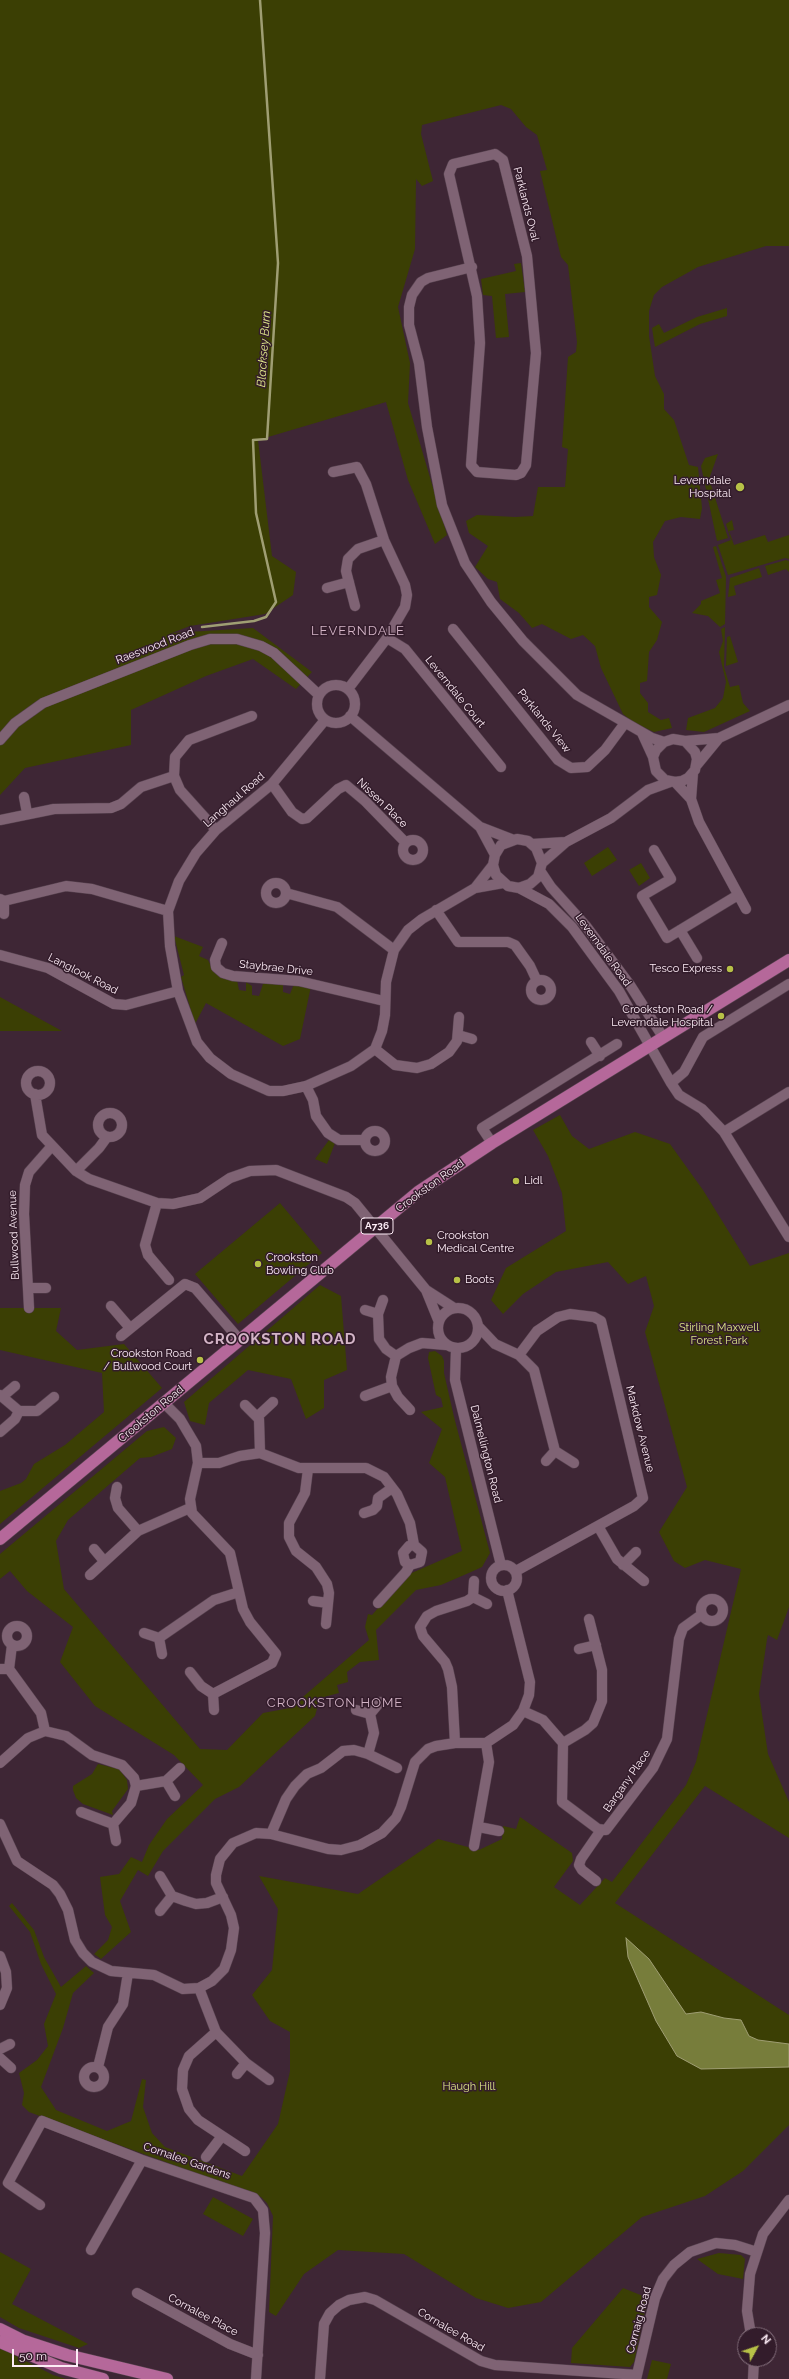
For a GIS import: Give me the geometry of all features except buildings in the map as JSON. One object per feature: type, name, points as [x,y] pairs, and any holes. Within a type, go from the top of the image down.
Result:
[{"type":"main road","name":"Crookston Road","points":[[0,1539],[418,1192],[492,1143],[789,960]]},
{"type":"main road","points":[[0,2329],[24,2340],[67,2355],[167,2379]]},
{"type":"main road","points":[[0,2342],[61,2368],[103,2379]]},
{"type":"street","name":"Parklands Oval","points":[[495,154],[503,160],[527,256],[535,342],[535,366],[526,465],[521,473],[516,475],[477,472],[471,465],[480,343],[477,296],[472,268],[449,174],[453,164],[495,154]]},
{"type":"street","points":[[472,268],[428,278],[421,282],[412,295],[408,307],[409,325],[419,362],[427,427],[442,505],[465,563],[490,602],[518,636],[577,695],[642,733],[664,742]]},
{"type":"street","points":[[333,472],[358,463],[384,540],[405,585],[407,595],[405,607],[387,638],[348,689]]},
{"type":"street","points":[[355,606],[346,567],[351,555],[358,549],[384,540]]},
{"type":"street","points":[[327,588],[349,582]]},
{"type":"street","name":"Parklands View","points":[[453,629],[558,760],[571,768],[587,767],[605,750],[625,723]]},
{"type":"street","name":"Leverndale Court","points":[[387,638],[404,649],[501,767]]},
{"type":"street","name":"Raeswood Road","points":[[0,740],[15,723],[31,710],[43,704],[190,645],[210,639],[237,639],[260,646],[274,653],[319,695]]},
{"type":"street","points":[[332,685],[341,686],[348,689],[355,702],[350,716],[337,723],[325,720],[317,707],[319,695],[332,685]]},
{"type":"street","points":[[653,757],[656,750],[664,742],[673,739],[685,741],[719,738],[789,705]]},
{"type":"street","points":[[216,830],[180,790],[174,776],[175,757],[189,740],[252,716]]},
{"type":"street","points":[[350,716],[480,827],[512,839],[522,839],[532,844],[540,852],[541,867]]},
{"type":"street","name":"Langhaul Road","points":[[325,720],[272,784],[216,830],[196,853],[179,881],[168,911],[170,946],[178,991],[197,1042],[210,1058],[231,1074],[269,1091],[282,1091],[306,1086],[352,1066],[375,1049]]},
{"type":"street","points":[[642,733],[653,757],[656,771],[660,777],[672,782],[691,799]]},
{"type":"street","points":[[459,1017],[458,1035],[449,1052],[431,1064],[417,1068],[395,1065],[375,1049],[382,1031],[385,1014],[384,1001],[386,982],[394,950],[408,930],[436,910],[475,888],[503,883],[519,888],[530,884],[541,867],[566,842],[611,818],[648,790],[672,782],[682,781],[694,770],[719,738]]},
{"type":"street","points":[[685,741],[695,752],[691,799],[698,822],[746,909]]},
{"type":"street","points":[[648,790],[656,771]]},
{"type":"street","points":[[0,820],[27,813],[54,809],[111,808],[121,804],[141,787],[174,776]]},
{"type":"street","name":"Nissen Place","points":[[272,784],[292,812],[302,819],[307,818],[342,786],[349,786],[406,843]]},
{"type":"street","points":[[24,797],[27,813]]},
{"type":"street","points":[[480,827],[495,855]]},
{"type":"street","points":[[475,888],[493,865],[495,855],[501,845],[512,839]]},
{"type":"street","points":[[532,844],[566,842]]},
{"type":"street","points":[[654,850],[671,879],[642,896],[667,938],[738,895]]},
{"type":"street","points":[[493,865],[496,875],[503,883]]},
{"type":"street","name":"Leverndale Road","points":[[541,867],[550,887],[586,926],[630,984],[663,1037]]},
{"type":"street","points":[[4,914],[2,900],[66,886],[92,889],[168,911]]},
{"type":"street","name":"Leverndale Road","points":[[519,888],[549,904],[567,920],[619,991],[651,1044],[671,1083],[679,1095],[702,1109],[724,1132],[789,1236]]},
{"type":"street","points":[[286,893],[337,907],[394,950]]},
{"type":"street","points":[[436,910],[458,942],[508,942],[515,945],[530,966],[537,981]]},
{"type":"street","points":[[680,930],[697,958]]},
{"type":"street","name":"Staybrae Drive","points":[[222,942],[215,960],[216,967],[223,973],[233,976],[299,981],[384,1001]]},
{"type":"street","name":"Langlook Road","points":[[0,955],[48,968],[114,1004],[126,1005],[178,991]]},
{"type":"street","points":[[671,1083],[684,1072],[703,1037],[789,984]]},
{"type":"street","points":[[458,1035],[472,1039]]},
{"type":"street","points":[[591,1042],[600,1056]]},
{"type":"street","points":[[492,1143],[482,1128],[600,1056],[617,1044]]},
{"type":"street","points":[[306,1086],[313,1100],[316,1116],[328,1134],[339,1140],[365,1140]]},
{"type":"street","points":[[724,1132],[789,1092]]},
{"type":"street","points":[[35,1094],[42,1134],[51,1147],[76,1171],[107,1186],[157,1203],[187,1202],[200,1198],[230,1178],[250,1171],[276,1170],[346,1197],[368,1217],[375,1228],[426,1290],[454,1308],[470,1313],[478,1326],[495,1344],[519,1355],[534,1370],[555,1451],[574,1463]]},
{"type":"street","points":[[76,1171],[99,1148],[107,1137]]},
{"type":"street","name":"Bullwood Avenue","points":[[29,1308],[24,1214],[25,1185],[29,1172],[51,1147]]},
{"type":"street","points":[[157,1203],[145,1245],[148,1255],[169,1280]]},
{"type":"street","points":[[120,1336],[185,1284],[195,1288],[239,1340]]},
{"type":"street","points":[[28,1288],[46,1288]]},
{"type":"street","points":[[426,1290],[438,1324],[439,1336],[446,1345]]},
{"type":"street","points":[[383,1300],[378,1314],[379,1338],[382,1345],[396,1356]]},
{"type":"street","points":[[111,1306],[130,1328]]},
{"type":"street","points":[[422,1344],[438,1324],[444,1313],[454,1308]]},
{"type":"street","points":[[365,1310],[378,1314]]},
{"type":"street","name":"Markdow Avenue","points":[[516,1571],[634,1506],[643,1498],[601,1321],[594,1317],[570,1314],[558,1317],[537,1331],[519,1355]]},
{"type":"street","points":[[469,1345],[476,1337],[478,1326]]},
{"type":"street","points":[[410,1410],[398,1397],[392,1386],[392,1371],[396,1356],[409,1348],[422,1344],[446,1345],[456,1349],[469,1345],[495,1344]]},
{"type":"street","name":"Dalmellington Road","points":[[456,1349],[455,1380],[501,1565]]},
{"type":"street","points":[[15,1386],[1,1396],[19,1411],[37,1410],[54,1397]]},
{"type":"street","points":[[365,1396],[392,1386]]},
{"type":"street","points":[[258,1416],[273,1402]]},
{"type":"street","points":[[164,1404],[180,1420],[192,1437],[196,1446],[198,1463],[191,1490],[190,1508],[230,1553],[239,1592],[247,1616],[276,1654],[272,1663],[214,1694]]},
{"type":"street","points":[[245,1405],[258,1416],[261,1434],[260,1453]]},
{"type":"street","points":[[0,1432],[15,1419],[19,1411]]},
{"type":"street","points":[[546,1461],[555,1451]]},
{"type":"street","points":[[198,1463],[219,1463],[240,1456],[260,1453],[299,1468],[308,1469],[354,1466],[366,1468],[384,1477],[392,1488],[410,1523],[414,1546],[422,1552],[422,1558],[420,1562],[410,1565],[406,1572],[378,1603]]},
{"type":"street","points":[[308,1469],[305,1494],[289,1522],[289,1537],[296,1551],[316,1567],[323,1575],[328,1588],[326,1624]]},
{"type":"street","points":[[117,1487],[115,1498],[118,1508],[138,1531]]},
{"type":"street","points":[[364,1512],[374,1510],[377,1506],[378,1498],[392,1488]]},
{"type":"street","points":[[90,1575],[138,1531],[190,1508]]},
{"type":"street","points":[[598,1526],[623,1565],[644,1581]]},
{"type":"street","points":[[410,1565],[405,1562],[403,1553],[409,1546],[414,1546]]},
{"type":"street","points":[[94,1549],[104,1561]]},
{"type":"street","points":[[623,1565],[636,1552]]},
{"type":"street","points":[[501,1565],[512,1567],[516,1571],[516,1583],[507,1590],[498,1588],[492,1581],[493,1571],[501,1565]]},
{"type":"street","points":[[455,1743],[452,1687],[448,1669],[445,1662],[423,1636],[420,1627],[427,1616],[436,1611],[468,1601],[473,1597],[474,1582]]},
{"type":"street","points":[[0,1824],[17,1860],[53,1885],[60,1894],[68,1910],[75,1940],[83,1953],[92,1962],[104,1968],[128,1973],[154,1975],[183,1988],[199,1988],[212,1981],[224,1969],[231,1950],[234,1928],[223,1897],[216,1883],[217,1867],[226,1849],[243,1837],[256,1833],[271,1834],[328,1849],[341,1850],[371,1840],[382,1833],[396,1818],[401,1808],[410,1774],[422,1754],[436,1746],[455,1743],[486,1743],[508,1729],[523,1711],[528,1696],[530,1682],[507,1590]]},
{"type":"street","points":[[159,1638],[214,1600],[239,1592]]},
{"type":"street","points":[[473,1597],[487,1604]]},
{"type":"street","points":[[313,1601],[328,1602]]},
{"type":"street","name":"Bargany Place","points":[[596,1881],[582,1870],[579,1865],[581,1859],[601,1830],[611,1826],[658,1760],[667,1739],[679,1639],[683,1628],[701,1615]]},
{"type":"street","points":[[563,1743],[585,1730],[593,1722],[602,1701],[602,1670],[589,1619]]},
{"type":"street","points":[[144,1633],[159,1638]]},
{"type":"street","points":[[159,1638],[162,1654]]},
{"type":"street","points":[[12,1645],[4,1669],[41,1714],[45,1731]]},
{"type":"street","points":[[580,1649],[596,1645]]},
{"type":"street","points":[[190,1672],[201,1686],[214,1694]]},
{"type":"street","points":[[214,1694],[214,1710]]},
{"type":"street","points":[[370,1714],[380,1702]]},
{"type":"street","points":[[356,1710],[370,1714]]},
{"type":"street","points":[[523,1711],[542,1720],[563,1743],[564,1757],[561,1800],[564,1805],[601,1830]]},
{"type":"street","points":[[368,1754],[374,1733],[370,1714]]},
{"type":"street","points":[[0,1763],[28,1738],[45,1731],[66,1736],[92,1755],[122,1765],[134,1778],[136,1786],[131,1803],[113,1824]]},
{"type":"street","points":[[474,1846],[489,1762],[486,1743]]},
{"type":"street","points":[[271,1834],[286,1799],[307,1774],[321,1768],[343,1751],[354,1750],[368,1754],[397,1768]]},
{"type":"street","points":[[136,1786],[166,1781],[180,1768]]},
{"type":"street","points":[[166,1781],[175,1796]]},
{"type":"street","points":[[81,1812],[113,1824]]},
{"type":"street","points":[[113,1824],[116,1841]]},
{"type":"street","points":[[478,1827],[499,1831]]},
{"type":"street","points":[[160,1876],[172,1896],[196,1904],[207,1903],[223,1897]]},
{"type":"street","points":[[160,1911],[172,1896]]},
{"type":"street","points":[[0,1956],[6,1972],[7,1988],[0,2005]]},
{"type":"street","points":[[98,2067],[108,2027],[123,2004],[128,1973]]},
{"type":"street","points":[[199,1988],[216,2032],[246,2063],[269,2080]]},
{"type":"street","points":[[216,2032],[188,2056],[183,2070],[182,2089],[189,2109],[198,2120],[245,2151]]},
{"type":"street","points":[[0,2049],[10,2044]]},
{"type":"street","points":[[0,2058],[11,2068]]},
{"type":"street","points":[[237,2074],[246,2063]]},
{"type":"street","name":"Cornalee Gardens","points":[[40,2205],[8,2183],[42,2121],[142,2160],[254,2198],[263,2210],[265,2233],[256,2379]]},
{"type":"street","points":[[206,2157],[222,2136]]},
{"type":"street","points":[[91,2250],[142,2160]]},
{"type":"street","points":[[750,2327],[747,2294],[750,2274],[763,2234],[789,2200]]},
{"type":"street","name":"Cornaig Road","points":[[637,2377],[655,2298],[663,2279],[674,2265],[690,2252],[716,2243],[735,2245],[757,2252]]},
{"type":"street","name":"Cornalee Place","points":[[137,2293],[230,2344],[258,2354]]},
{"type":"street","name":"Cornalee Road","points":[[320,2379],[322,2334],[327,2318],[330,2313],[344,2302],[365,2297],[375,2300],[481,2361],[495,2365],[637,2377]]},
{"type":"street","points":[[753,2379],[754,2367]]},
{"type":"green space","points":[[0,0],[789,0],[789,246],[766,246],[698,267],[662,287],[654,295],[649,311],[649,336],[655,376],[664,394],[664,409],[674,420],[689,465],[698,467],[702,508],[700,519],[681,517],[665,521],[653,542],[654,557],[661,575],[657,595],[649,597],[649,607],[662,622],[657,640],[649,652],[647,681],[640,683],[640,693],[648,703],[648,712],[661,720],[669,718],[672,728],[654,732],[633,722],[623,714],[601,668],[595,646],[583,635],[571,639],[542,624],[532,628],[519,613],[500,599],[497,582],[488,579],[475,567],[488,546],[469,533],[466,521],[477,515],[515,517],[533,516],[538,487],[565,487],[568,449],[562,447],[568,357],[576,352],[577,342],[568,265],[561,257],[540,171],[547,170],[537,135],[526,127],[511,109],[501,105],[422,125],[421,134],[433,181],[422,186],[416,179],[415,249],[398,307],[410,363],[408,403],[447,535],[435,544],[408,480],[386,402],[258,440],[272,556],[296,572],[293,595],[265,614],[190,626],[172,633],[253,628],[312,672],[296,689],[253,659],[206,676],[131,710],[131,745],[25,768],[0,795]]},
{"type":"green space","points":[[521,263],[525,292],[505,294],[509,337],[496,338],[492,296],[483,295],[481,279],[516,271],[514,264]]},
{"type":"green space","points":[[727,308],[727,316],[700,324],[655,347],[652,328],[659,324],[664,333],[697,317]]},
{"type":"green space","points":[[718,454],[709,479],[728,538],[717,541],[701,466],[705,458]]},
{"type":"green space","points":[[732,520],[734,530],[729,531],[734,545],[765,535],[768,542],[789,535],[789,559],[785,558],[728,575],[718,545],[731,540],[726,524]]},
{"type":"green space","points":[[716,546],[726,577],[725,624],[720,627],[708,616],[692,613],[701,604],[701,601],[720,593],[716,580],[722,578],[713,547]]},
{"type":"green space","points":[[786,560],[789,561],[789,572],[786,569],[768,575],[765,566]]},
{"type":"green space","points":[[759,568],[762,577],[734,586],[736,595],[728,597],[730,578]]},
{"type":"green space","points":[[725,627],[724,667],[730,687],[739,685],[743,703],[750,711],[704,732],[686,730],[688,718],[715,708],[723,698],[726,682],[719,652],[723,641],[721,629]]},
{"type":"green space","points":[[730,636],[738,662],[726,666],[727,637]]},
{"type":"green space","points":[[608,847],[617,860],[592,876],[584,863]]},
{"type":"green space","points":[[641,863],[650,878],[639,886],[629,870]]},
{"type":"green space","points":[[174,936],[203,947],[199,956],[208,960],[213,970],[237,980],[239,990],[246,991],[246,982],[252,986],[252,995],[259,996],[263,984],[267,982],[283,983],[283,992],[290,994],[294,984],[311,986],[300,1039],[283,1046],[206,1003],[195,1024],[181,977],[184,975]]},
{"type":"green space","points":[[0,997],[62,1031],[0,1031]]},
{"type":"green space","points":[[560,1115],[572,1136],[589,1149],[635,1132],[670,1144],[703,1190],[750,1266],[789,1253],[789,1607],[777,1640],[768,1635],[759,1694],[768,1754],[789,1802],[789,1838],[705,1786],[615,1903],[789,2015],[789,2125],[743,2171],[705,2196],[642,2217],[541,2302],[508,2308],[476,2298],[404,2254],[338,2250],[304,2274],[276,2316],[269,2312],[273,2216],[267,2203],[261,2197],[29,2112],[22,2105],[24,2093],[19,2073],[37,2060],[48,2046],[44,2024],[56,1994],[41,1964],[30,1932],[9,1906],[12,1903],[34,1930],[44,1957],[61,1987],[86,1966],[94,1973],[73,1993],[63,2028],[41,2087],[56,2110],[107,2131],[131,2121],[142,2079],[146,2080],[143,2107],[152,2133],[165,2147],[242,2176],[278,2124],[290,2071],[290,2032],[270,2021],[252,1995],[272,1970],[278,1909],[259,1876],[358,1894],[438,1839],[479,1850],[502,1839],[503,1826],[516,1829],[520,1817],[572,1853],[573,1861],[554,1887],[580,1905],[605,1878],[612,1882],[686,1785],[696,1762],[741,1569],[705,1560],[685,1568],[674,1561],[659,1532],[687,1487],[645,1332],[654,1306],[646,1276],[628,1284],[608,1262],[556,1272],[523,1294],[503,1314],[491,1300],[506,1268],[566,1231],[562,1193],[548,1156],[533,1130]]},
{"type":"green space","points":[[329,1140],[335,1143],[327,1164],[315,1159]]},
{"type":"green space","name":"Crookston Bowling Club","points":[[280,1203],[322,1253],[238,1324],[195,1274]]},
{"type":"green space","points":[[320,1285],[341,1296],[347,1370],[324,1380],[324,1408],[306,1419],[291,1379],[248,1370],[209,1403],[205,1425],[190,1421],[184,1402]]},
{"type":"green space","points":[[0,1308],[61,1308],[56,1331],[77,1350],[124,1344],[162,1388],[0,1524],[0,1491],[21,1483],[26,1479],[34,1464],[65,1445],[104,1412],[102,1373],[0,1350]]},
{"type":"green space","points":[[435,1351],[442,1356],[444,1361],[444,1373],[454,1417],[490,1553],[482,1567],[441,1585],[416,1590],[376,1630],[379,1660],[360,1662],[347,1672],[348,1682],[337,1685],[339,1693],[320,1698],[315,1716],[239,1787],[215,1799],[163,1851],[148,1876],[138,1870],[120,1901],[131,1932],[101,1959],[94,1954],[108,1940],[112,1927],[105,1915],[100,1877],[119,1874],[131,1857],[142,1862],[149,1845],[167,1819],[203,1785],[174,1755],[95,1706],[60,1662],[73,1627],[27,1591],[10,1571],[0,1579],[0,1554],[147,1431],[164,1427],[176,1438],[172,1449],[151,1457],[140,1458],[68,1520],[56,1541],[64,1589],[200,1749],[227,1750],[263,1713],[290,1708],[369,1640],[365,1627],[368,1614],[372,1615],[407,1575],[462,1551],[445,1477],[429,1463],[442,1429],[421,1412],[443,1407],[441,1398],[436,1395],[428,1358],[429,1352]]},
{"type":"green space","points":[[98,1764],[119,1769],[127,1780],[128,1789],[112,1811],[113,1815],[83,1804],[76,1798],[73,1790],[73,1786],[92,1774]]},
{"type":"green space","points":[[213,2197],[253,2219],[243,2236],[203,2214]]},
{"type":"green space","points":[[0,2252],[31,2269],[12,2304],[88,2344],[79,2348],[19,2328],[0,2317]]},
{"type":"green space","points":[[719,2253],[741,2255],[745,2259],[743,2279],[718,2274],[697,2259]]},
{"type":"green space","points":[[623,2288],[648,2298],[634,2362],[630,2367],[571,2363],[572,2348]]},
{"type":"green space","points":[[0,2348],[53,2375],[66,2379],[0,2379]]},
{"type":"green space","points":[[652,2360],[671,2364],[667,2379],[647,2379]]},
{"type":"shaded area","points":[[626,1938],[649,1959],[686,2014],[701,2012],[724,2018],[741,2020],[749,2036],[758,2040],[789,2044],[789,2067],[701,2069],[677,2056],[656,2021],[628,1957]]},
{"type":"waterway","name":"Blacksey Burn","points":[[202,627],[254,621],[266,617],[276,602],[256,513],[253,440],[267,439],[278,263],[260,0]]},
{"type":"place","name":"Leverndale Hospital","points":[[740,487]]},
{"type":"place","name":"Tesco Express","points":[[730,969]]},
{"type":"place","name":"Crookston Road / Leverndale Hospital","points":[[721,1016]]},
{"type":"place","name":"Lidl","points":[[516,1181]]},
{"type":"place","name":"Crookston Medical Centre","points":[[429,1242]]},
{"type":"place","name":"Crookston Bowling Club","points":[[258,1264]]},
{"type":"place","name":"Boots","points":[[457,1280]]},
{"type":"place","name":"Crookston Road / Bullwood Court","points":[[200,1360]]},
{"type":"district","name":"LEVERNDALE","points":[[358,631]]},
{"type":"district","name":"CROOKSTON ROAD","points":[[280,1339]]},
{"type":"district","name":"CROOKSTON HOME","points":[[335,1703]]},
{"type":"park label","name":"Stirling Maxwell Forest Park","points":[[719,1334]]},
{"type":"park label","name":"Haugh Hill","points":[[469,2087]]}]
